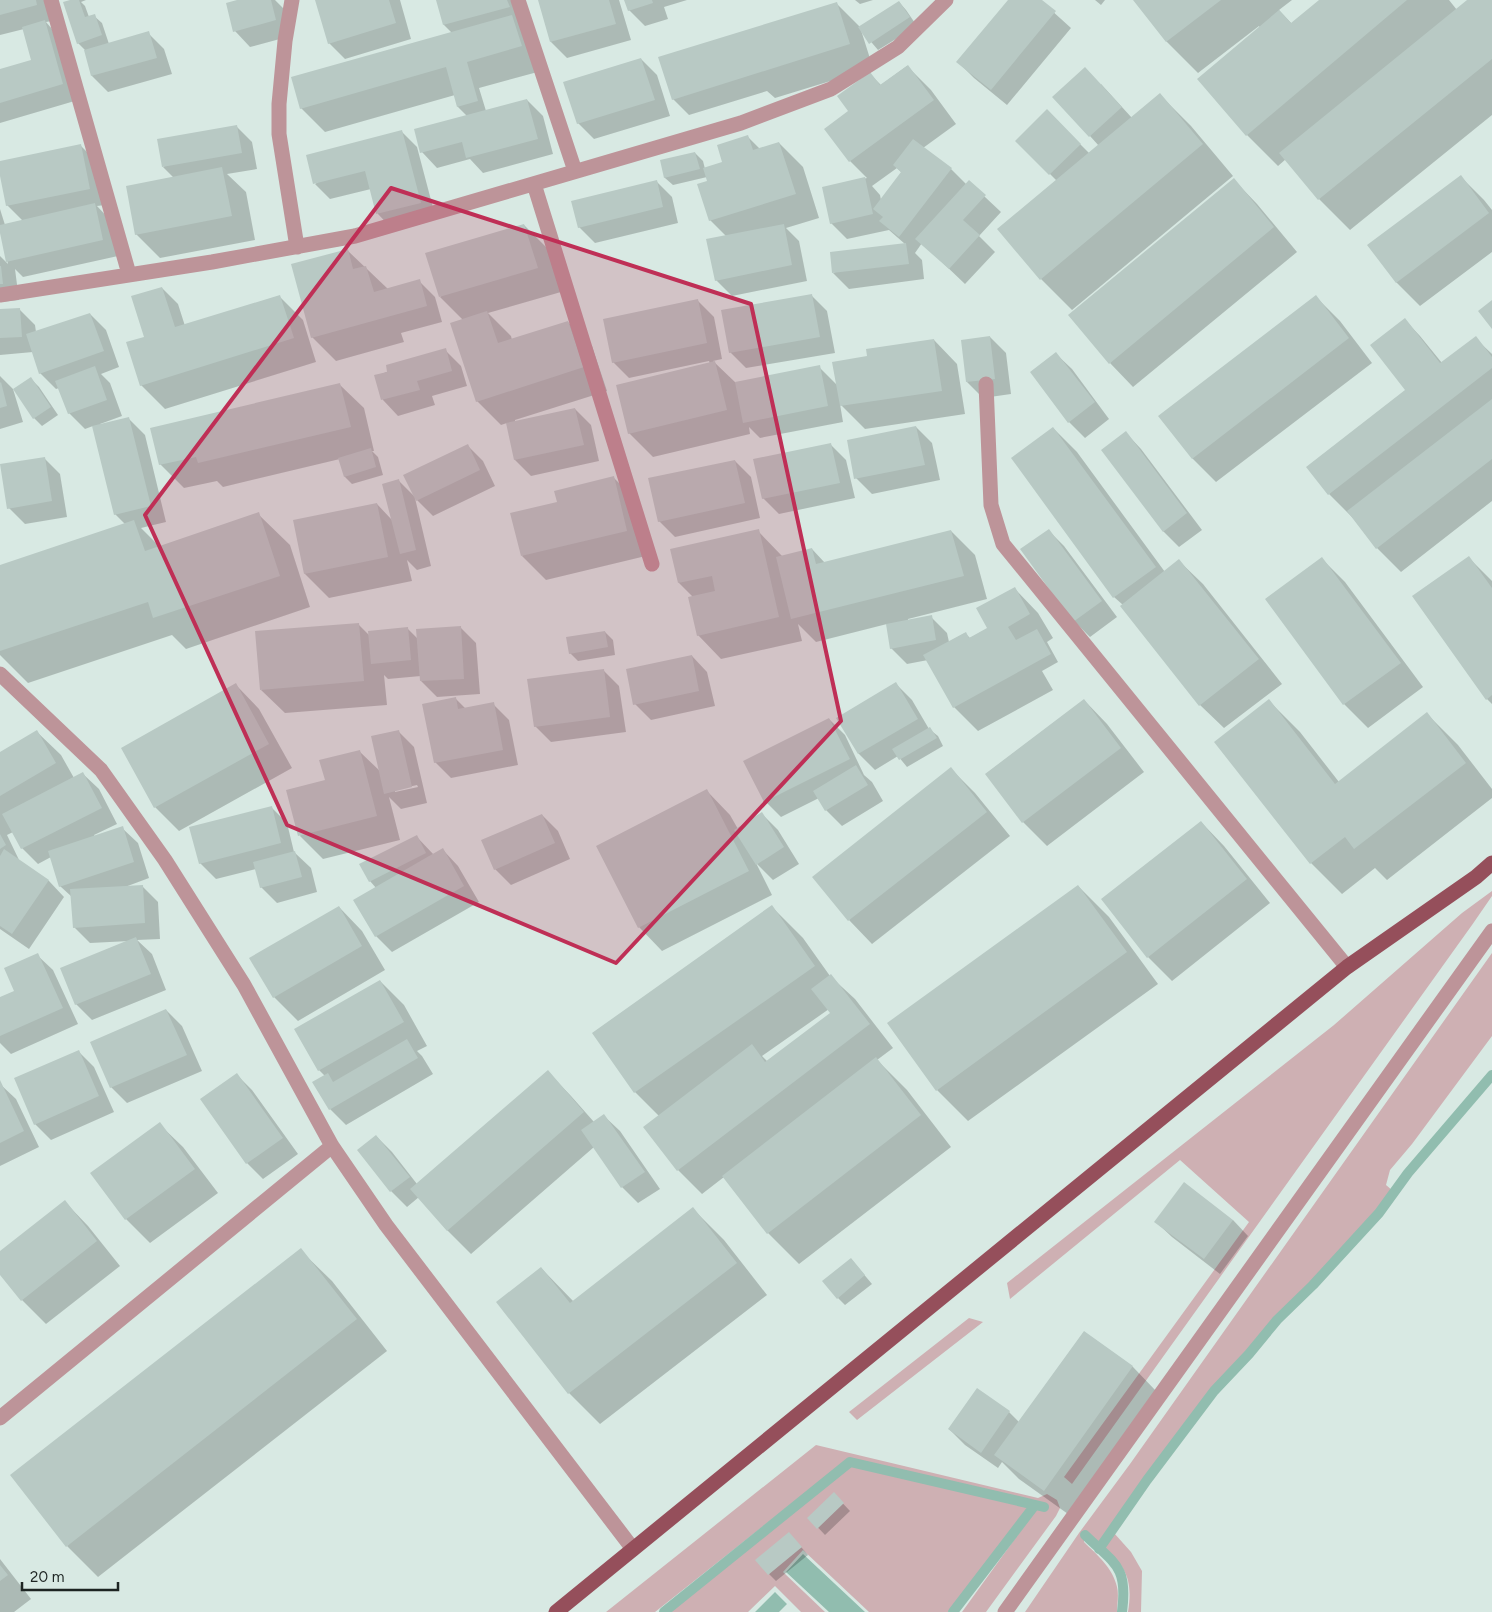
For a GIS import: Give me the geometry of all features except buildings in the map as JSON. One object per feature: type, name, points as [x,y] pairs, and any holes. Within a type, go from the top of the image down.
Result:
[{"type":"main road","points":[[556,1612],[1347,967],[1492,863]]},
{"type":"street","points":[[51,0],[129,274]]},
{"type":"street","points":[[292,0],[285,41],[279,104],[279,134],[297,247]]},
{"type":"street","points":[[518,0],[575,172]]},
{"type":"street","points":[[0,295],[355,236],[741,123],[831,89],[898,47],[946,0]]},
{"type":"street","points":[[534,184],[652,564]]},
{"type":"street","points":[[986,384],[991,505],[1003,544],[1347,967]]},
{"type":"street","points":[[0,674],[101,770],[165,860],[244,985],[332,1146],[386,1225],[634,1549]]},
{"type":"street","points":[[1005,1612],[1492,931]]},
{"type":"street","points":[[0,1418],[332,1146]]},
{"type":"highlighted area","points":[[391,188],[751,304],[841,721],[616,963],[287,825],[145,515]]},
{"type":"shaded area","points":[[1492,891],[1492,896],[1472,925],[1072,1484],[1064,1477],[1249,1222],[1180,1160],[1010,1299],[1007,1283],[1334,1025],[1462,913]]},
{"type":"shaded area","points":[[1492,953],[1492,1036],[1412,1144],[1390,1170],[1386,1185],[1393,1191],[1378,1212],[1312,1284],[1275,1319],[1248,1353],[1212,1389],[1099,1546],[1087,1534],[1084,1537],[1084,1542],[1104,1562],[1115,1580],[1118,1593],[1117,1612],[1025,1612],[1079,1533],[1130,1464]]},
{"type":"shaded area","points":[[969,1318],[983,1322],[857,1420],[849,1412]]},
{"type":"shaded area","points":[[816,1445],[1038,1498],[1047,1494],[1057,1500],[1060,1508],[986,1612],[962,1612],[1040,1504],[848,1459],[655,1612],[606,1612]]},
{"type":"shaded area","points":[[850,1466],[1029,1507],[948,1612],[869,1612],[803,1550],[783,1572],[825,1612],[801,1612],[775,1586],[748,1612],[668,1612]]},
{"type":"shaded area","points":[[1114,1533],[1131,1552],[1142,1571],[1141,1612],[1128,1612],[1129,1583],[1123,1569],[1104,1547]]},
{"type":"shaded area","points":[[803,1554],[865,1612],[829,1612],[786,1572]]},
{"type":"shaded area","points":[[775,1592],[787,1604],[779,1612],[755,1612]]},
{"type":"waterway","points":[[1099,1549],[1147,1480],[1214,1391],[1249,1354],[1277,1320],[1313,1285],[1379,1213],[1408,1173],[1492,1075]]},
{"type":"waterway","points":[[664,1612],[850,1462],[1044,1507]]},
{"type":"waterway","points":[[953,1612],[1035,1505]]},
{"type":"waterway","points":[[1085,1535],[1111,1560],[1121,1575],[1123,1585],[1122,1612]]}]
